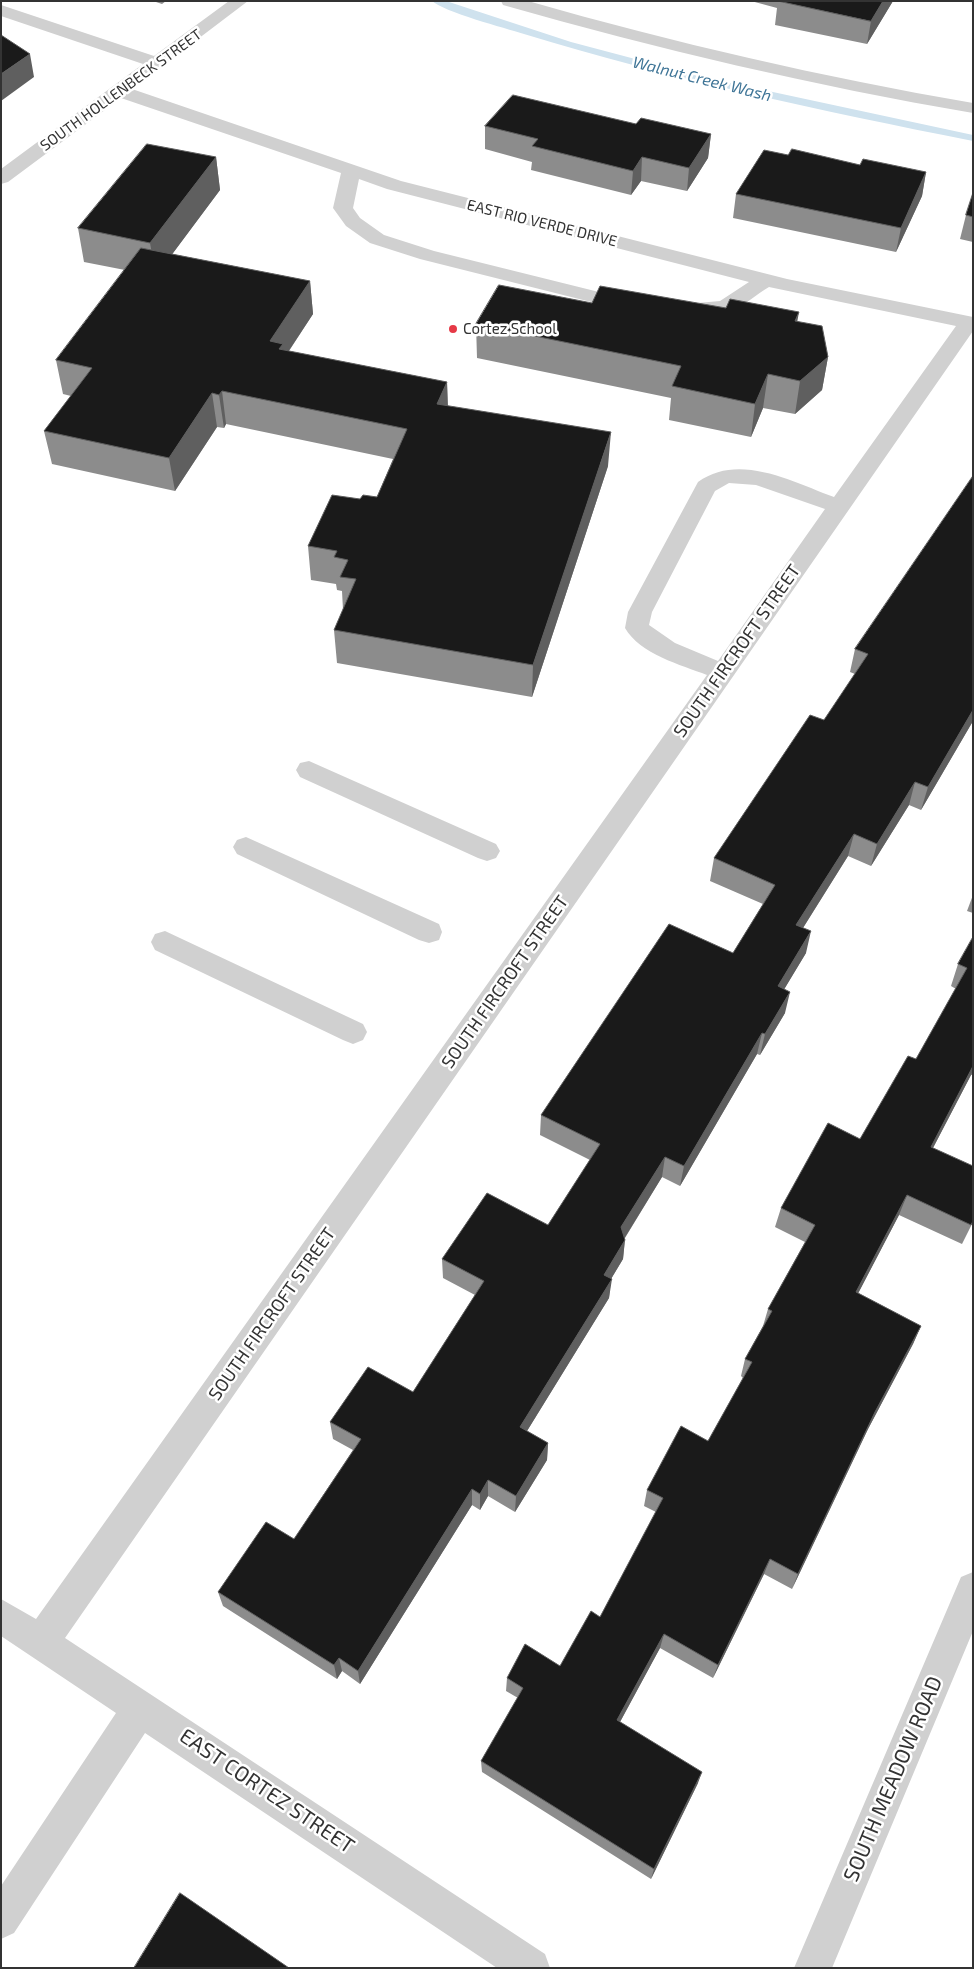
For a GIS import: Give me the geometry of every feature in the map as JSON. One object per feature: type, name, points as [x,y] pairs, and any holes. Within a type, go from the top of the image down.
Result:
[{"type":"street","name":"SOUTH HOLLENBECK STREET","points":[[1,178],[240,1]]},
{"type":"street","points":[[509,1],[597,27],[732,62],[888,94],[973,108]]},
{"type":"street","points":[[1,10],[157,63]]},
{"type":"street","name":"EAST RIO VERDE DRIVE","points":[[119,91],[394,185],[765,280],[970,323]]},
{"type":"street","points":[[351,171],[343,208],[353,222],[377,239],[427,255],[607,300],[701,310],[726,306],[765,280]]},
{"type":"street","name":"SOUTH FIRCROFT STREET","points":[[41,1642],[838,506],[970,323]]},
{"type":"street","points":[[723,672],[673,652],[650,640],[636,628],[640,612],[706,487],[716,479],[736,475],[763,481],[838,506]]},
{"type":"street","points":[[309,770],[487,851]]},
{"type":"street","points":[[246,847],[430,932]]},
{"type":"street","points":[[165,942],[353,1032]]},
{"type":"street","name":"SOUTH MEADOW ROAD","points":[[813,1968],[973,1589]]},
{"type":"street","name":"EAST CORTEZ STREET","points":[[1,1616],[531,1968]]},
{"type":"street","points":[[1,1920],[141,1708]]},
{"type":"building","points":[[778,1],[883,1],[871,21]]},
{"type":"building","points":[[1,35],[30,54],[1,74]]},
{"type":"building","points":[[513,95],[636,124],[641,118],[711,134],[689,168],[642,157],[633,171],[532,146],[538,139],[485,126]]},
{"type":"building","points":[[147,144],[216,157],[150,243],[78,228]]},
{"type":"building","points":[[792,149],[860,165],[863,159],[926,172],[901,228],[736,194],[764,150],[788,155]]},
{"type":"building","points":[[973,193],[973,217],[966,215]]},
{"type":"building","points":[[141,248],[310,281],[270,341],[283,344],[279,349],[447,382],[437,404],[611,432],[533,665],[334,630],[356,579],[340,577],[348,560],[334,557],[337,551],[308,546],[332,495],[360,499],[363,495],[377,497],[407,429],[222,391],[219,395],[212,393],[169,458],[44,431],[92,368],[56,360]]},
{"type":"building","points":[[499,285],[592,303],[600,286],[726,308],[730,299],[799,312],[795,321],[822,326],[828,357],[800,381],[768,374],[755,404],[672,386],[681,366],[476,324]]},
{"type":"building","points":[[973,476],[973,710],[928,787],[915,782],[877,844],[854,834],[796,925],[811,931],[778,986],[790,992],[765,1034],[762,1033],[684,1166],[665,1157],[621,1227],[625,1240],[604,1275],[612,1279],[520,1427],[548,1443],[516,1496],[488,1480],[480,1494],[472,1489],[358,1671],[339,1658],[334,1665],[218,1592],[266,1522],[294,1539],[361,1439],[330,1422],[368,1367],[413,1392],[484,1281],[442,1259],[487,1193],[548,1225],[600,1144],[541,1115],[669,924],[733,953],[775,885],[714,858],[810,715],[824,720],[868,654],[855,649]]},
{"type":"building","points":[[973,937],[973,1066],[931,1147],[973,1166],[973,1221],[971,1225],[907,1195],[856,1292],[921,1326],[875,1412],[798,1574],[770,1559],[718,1665],[664,1634],[617,1720],[702,1772],[654,1869],[481,1761],[523,1688],[507,1678],[525,1644],[560,1666],[591,1611],[600,1617],[663,1498],[647,1490],[681,1426],[708,1441],[752,1362],[745,1359],[772,1311],[768,1309],[815,1225],[781,1208],[828,1123],[860,1139],[908,1056],[916,1059],[967,968],[958,964]]},
{"type":"building","points":[[180,1893],[289,1968],[134,1968]]},
{"type":"waterway","name":"Walnut Creek Wash","points":[[436,1],[502,24],[634,63],[769,96],[973,138]]},
{"type":"place","name":"Cortez School","points":[[453,329]]}]
